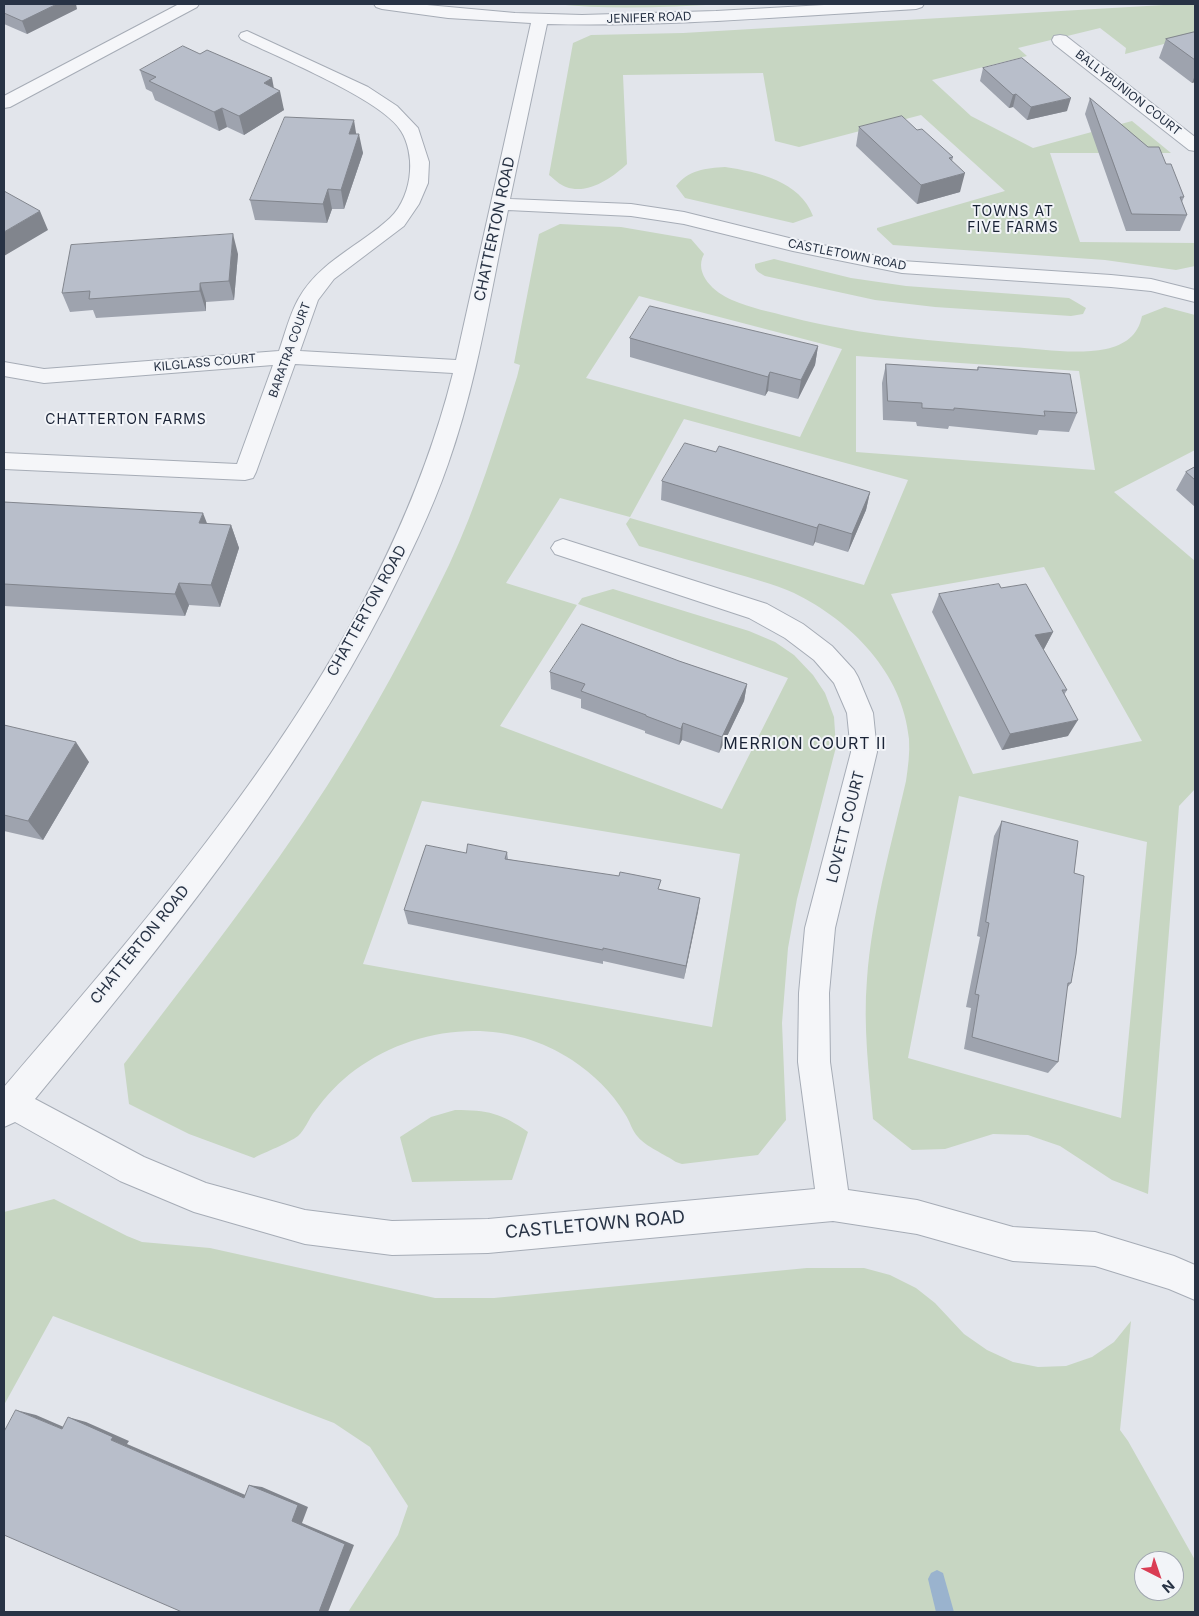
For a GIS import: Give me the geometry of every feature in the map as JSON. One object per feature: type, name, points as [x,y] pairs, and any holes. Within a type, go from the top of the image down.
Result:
[{"type":"street","points":[[4,103],[192,4]]},
{"type":"street","name":"JENIFER ROAD","points":[[382,4],[449,12],[540,19],[664,18],[916,4]]},
{"type":"street","name":"CHATTERTON ROAD","points":[[7,1107],[173,905],[274,769],[346,654],[399,556],[436,466],[466,367],[540,19]]},
{"type":"street","name":"BARATRA COURT","points":[[4,461],[245,472],[308,299],[328,275],[397,222],[410,204],[419,183],[420,162],[409,128],[391,110],[362,91],[247,36]]},
{"type":"street","name":"BALLYBUNION COURT","points":[[1060,40],[1195,146]]},
{"type":"street","name":"CASTLETOWN ROAD","points":[[500,204],[631,210],[684,218],[793,245],[902,267],[1152,285],[1195,296]]},
{"type":"street","name":"KILGLASS COURT","points":[[4,369],[18,374],[44,376],[287,356],[466,367]]},
{"type":"street","name":"LOVETT COURT","points":[[562,548],[758,611],[794,630],[823,653],[845,677],[860,713],[864,752],[820,928],[814,993],[814,1062],[833,1204]]},
{"type":"street","name":"CASTLETOWN ROAD","points":[[7,1107],[132,1169],[206,1200],[306,1227],[392,1238],[488,1236],[833,1204],[917,1217],[1013,1244],[1095,1249],[1174,1273],[1195,1283]]},
{"type":"green space","points":[[553,4],[726,4],[618,7]]},
{"type":"green space","points":[[1195,4],[1195,36],[1125,54],[1126,48],[1100,28],[1018,48],[1027,56],[932,80],[971,116],[1033,148],[1132,121],[1171,153],[1050,153],[1080,242],[1195,243],[1195,266],[1176,270],[1105,260],[893,245],[877,228],[1005,191],[921,115],[799,147],[775,141],[763,73],[623,75],[627,164],[607,180],[583,189],[566,187],[549,175],[573,43],[591,35],[683,33]]},
{"type":"green space","points":[[725,167],[764,175],[788,186],[807,204],[813,216],[793,223],[685,198],[676,186],[692,173],[704,169]]},
{"type":"green space","points":[[560,224],[621,227],[691,239],[704,254],[701,261],[701,269],[708,282],[725,297],[761,310],[817,323],[900,337],[1082,352],[1106,349],[1119,345],[1134,334],[1142,316],[1165,307],[1195,315],[1195,450],[1114,492],[1195,561],[1195,789],[1179,806],[1148,1194],[1112,1180],[1060,1146],[1028,1135],[993,1134],[945,1149],[912,1150],[873,1119],[866,1032],[869,954],[888,855],[906,781],[909,755],[909,739],[905,715],[897,692],[871,652],[835,618],[815,605],[794,593],[770,584],[639,546],[626,524],[630,518],[864,585],[908,480],[684,419],[630,517],[560,498],[506,583],[577,605],[500,726],[722,809],[788,678],[578,604],[582,598],[613,589],[749,631],[775,642],[794,655],[813,675],[825,693],[834,717],[836,747],[797,899],[788,948],[782,1023],[786,1120],[758,1155],[682,1164],[676,1162],[641,1140],[634,1132],[627,1117],[614,1098],[595,1077],[580,1065],[546,1046],[519,1037],[491,1032],[462,1031],[434,1035],[406,1043],[380,1055],[355,1070],[339,1084],[319,1105],[298,1136],[254,1158],[189,1134],[129,1104],[124,1064],[254,893],[327,786],[391,677],[449,565],[478,496],[517,377],[520,365],[514,363],[539,234]],"holes":[[[639,296],[842,349],[800,437],[586,378]],[[856,356],[1079,371],[1095,470],[856,452]],[[1044,567],[1142,741],[973,774],[891,594]],[[959,796],[1147,842],[1121,1118],[908,1058]],[[422,801],[740,854],[712,1027],[363,964]]]},
{"type":"green space","points":[[774,259],[851,278],[906,286],[1069,298],[1086,308],[1083,314],[1071,316],[935,307],[875,300],[765,276],[755,268],[755,264]]},
{"type":"green space","points":[[455,1110],[494,1114],[528,1132],[512,1180],[412,1182],[400,1137],[431,1117]]},
{"type":"green space","points":[[54,1199],[142,1242],[210,1248],[435,1298],[494,1298],[807,1268],[864,1268],[890,1275],[916,1288],[935,1303],[964,1334],[987,1350],[1013,1362],[1038,1367],[1066,1366],[1092,1357],[1114,1342],[1131,1321],[1120,1430],[1195,1560],[1195,1612],[348,1612],[398,1535],[408,1506],[370,1447],[334,1423],[53,1316],[4,1405],[4,1212]]},
{"type":"building","points":[[4,4],[57,4],[22,21],[4,13]]},
{"type":"building","points":[[1195,32],[1195,60],[1166,39]]},
{"type":"building","points":[[183,46],[200,54],[207,50],[272,78],[264,83],[280,91],[239,116],[222,108],[214,112],[149,81],[156,77],[140,70]]},
{"type":"building","points":[[1022,58],[1071,98],[1031,107],[1016,94],[1013,95],[983,68]]},
{"type":"building","points":[[1090,98],[1148,147],[1159,147],[1166,164],[1171,164],[1184,197],[1180,197],[1187,215],[1132,214]]},
{"type":"building","points":[[902,116],[917,130],[922,129],[953,157],[949,158],[965,173],[921,185],[859,127]]},
{"type":"building","points":[[285,117],[354,120],[349,134],[359,134],[341,190],[328,189],[323,204],[250,200]]},
{"type":"building","points":[[4,191],[40,211],[4,232]]},
{"type":"building","points":[[233,234],[229,281],[200,283],[200,291],[89,299],[90,291],[62,293],[71,245]]},
{"type":"building","points":[[650,306],[818,346],[801,380],[770,372],[768,377],[630,338]]},
{"type":"building","points":[[886,364],[978,370],[978,367],[1070,374],[1077,413],[1044,411],[1045,416],[954,408],[954,410],[922,408],[922,403],[888,401]]},
{"type":"building","points":[[685,443],[716,452],[719,446],[870,492],[852,534],[819,524],[817,528],[662,481]]},
{"type":"building","points":[[1195,467],[1195,480],[1186,472]]},
{"type":"building","points":[[4,502],[203,513],[199,523],[231,525],[211,585],[179,583],[175,594],[4,584]]},
{"type":"building","points":[[999,584],[1001,588],[1026,584],[1053,632],[1035,635],[1067,690],[1062,690],[1078,720],[1010,734],[939,594]]},
{"type":"building","points":[[582,624],[679,661],[747,684],[722,737],[683,723],[681,729],[646,716],[581,691],[585,684],[550,672]]},
{"type":"building","points":[[4,725],[76,742],[28,821],[4,815]]},
{"type":"building","points":[[1002,821],[1078,841],[1074,873],[1084,876],[1076,954],[1071,983],[1068,983],[1058,1062],[972,1037],[979,995],[975,994],[989,923],[986,922]]},
{"type":"building","points":[[468,844],[507,852],[505,859],[619,876],[620,872],[661,880],[658,889],[700,898],[686,966],[404,910],[426,845],[466,853]]},
{"type":"building","points":[[16,1410],[62,1429],[68,1417],[113,1437],[111,1440],[244,1498],[249,1485],[298,1505],[292,1521],[345,1544],[319,1612],[182,1612],[4,1535],[4,1432]]},
{"type":"waterway","points":[[937,1579],[945,1612]]},
{"type":"district","name":"TOWNS AT FIVE FARMS","points":[[1013,220]]},
{"type":"district","name":"CHATTERTON FARMS","points":[[126,420]]},
{"type":"district","name":"MERRION COURT II","points":[[805,744]]}]
